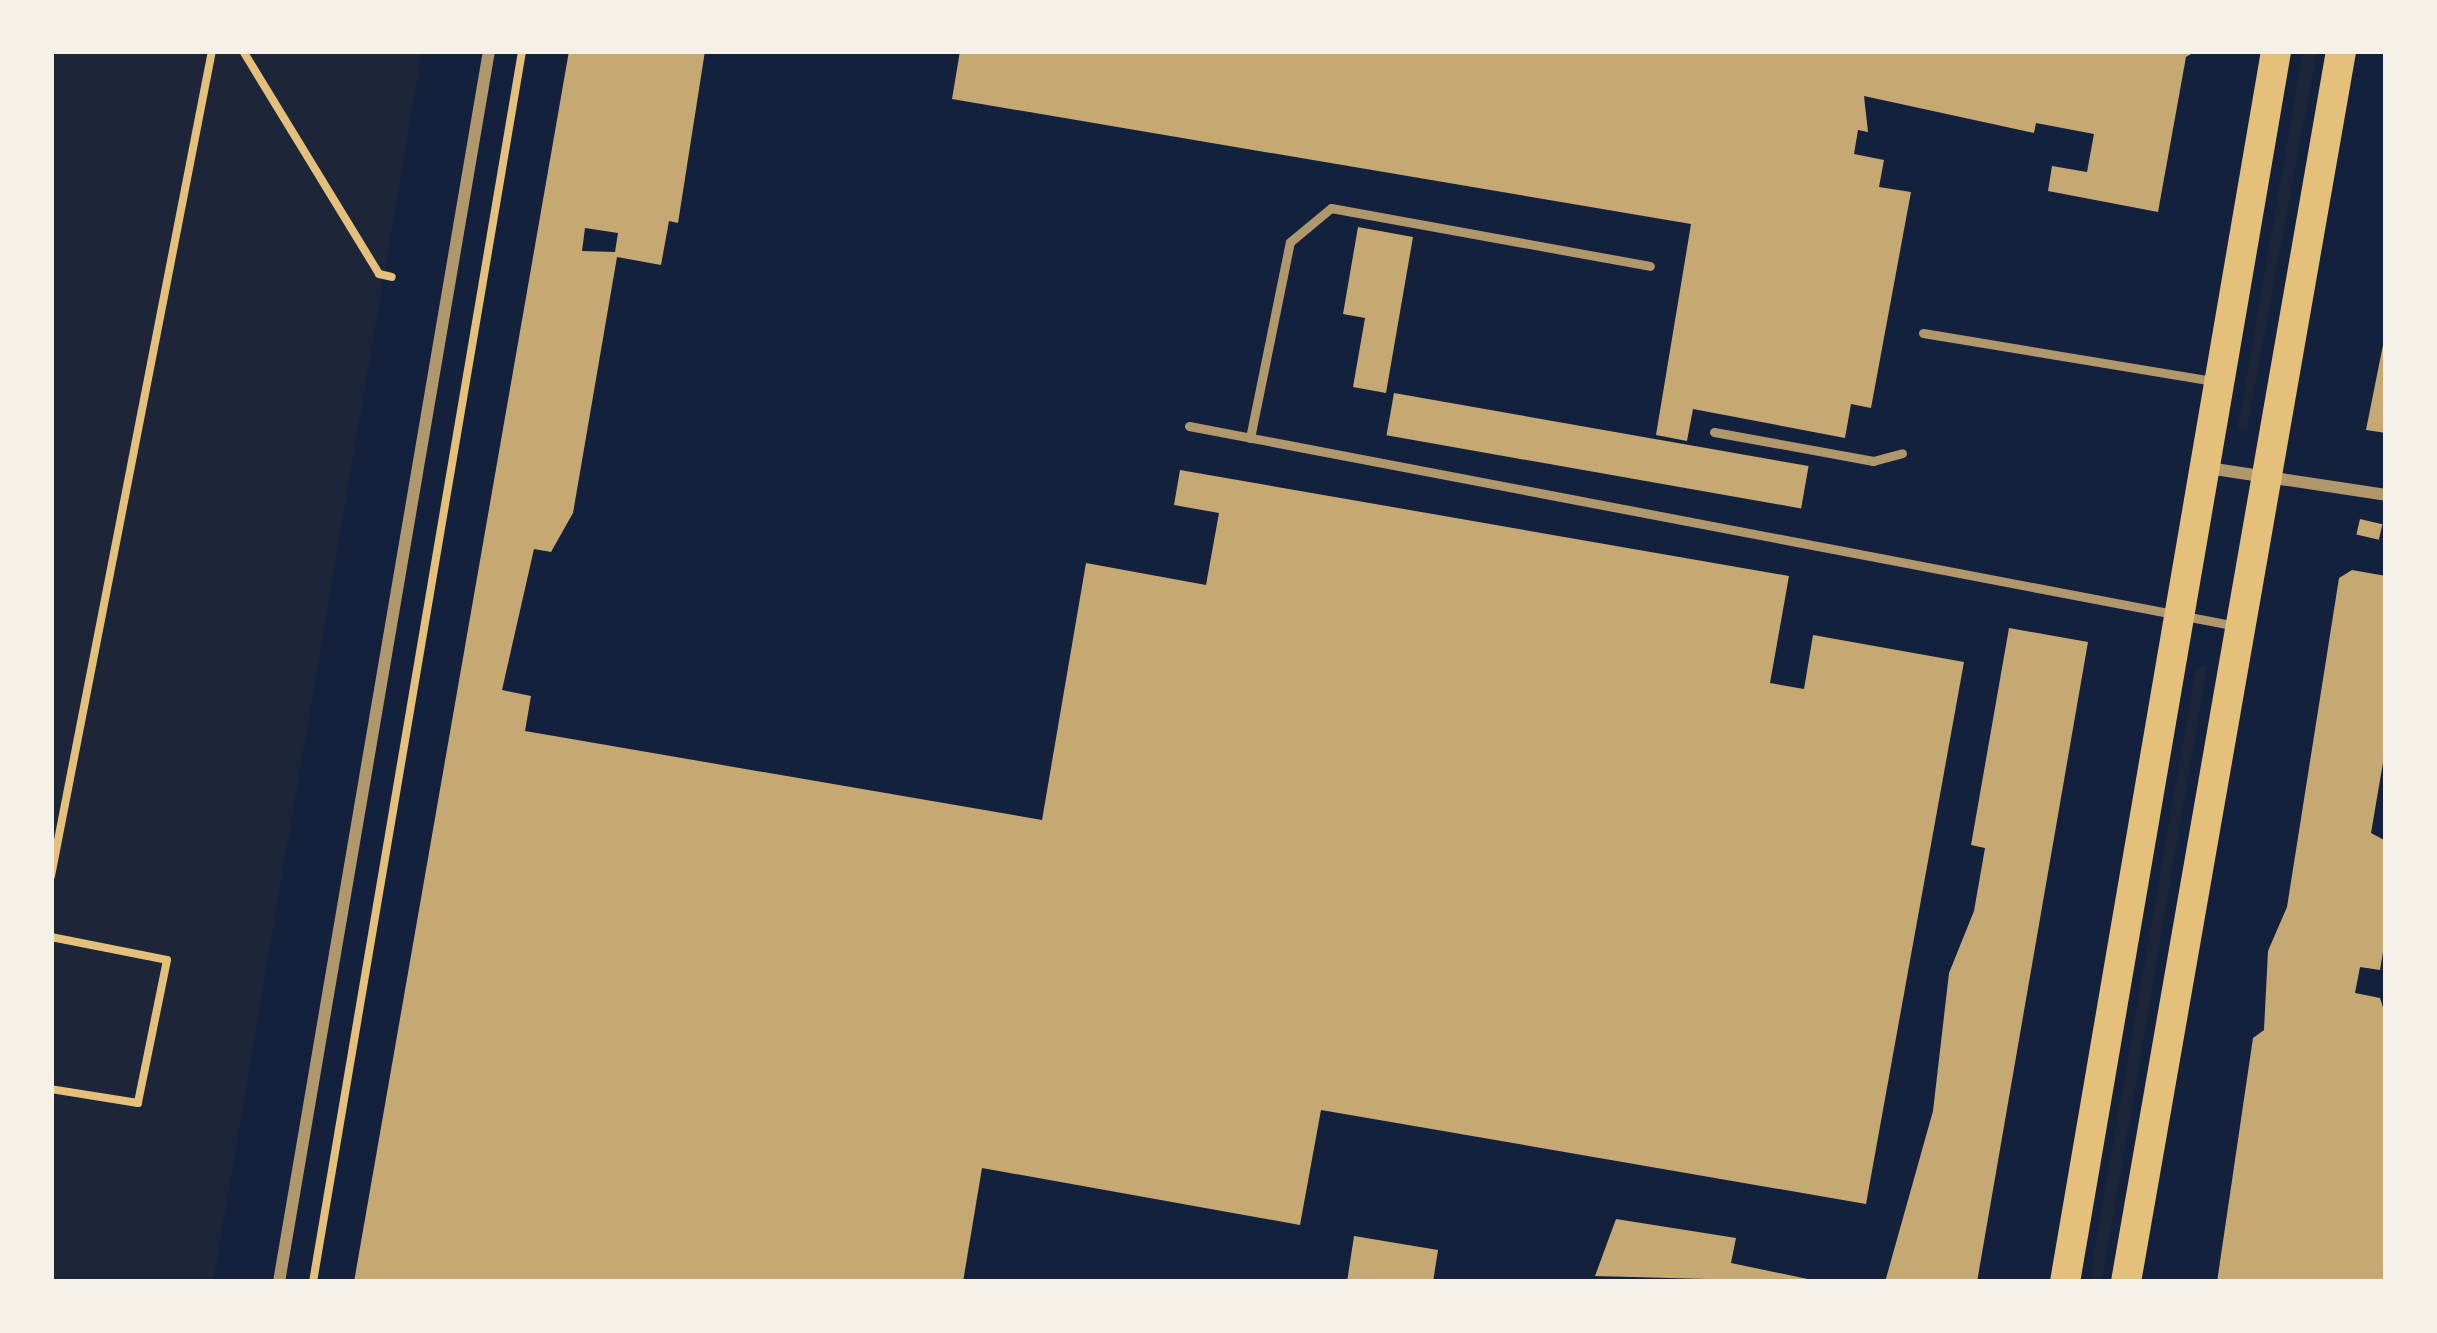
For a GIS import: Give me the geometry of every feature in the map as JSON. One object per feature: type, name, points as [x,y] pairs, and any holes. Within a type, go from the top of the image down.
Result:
[{"type":"main road","points":[[2065,1282],[2276,51]]},
{"type":"main road","points":[[2126,1282],[2341,51]]},
{"type":"street","points":[[279,1282],[489,51]]},
{"type":"street","points":[[2207,468],[2386,495]]},
{"type":"lane","points":[[1250,438],[1289,242],[1330,208],[1650,266]]},
{"type":"lane","points":[[1923,333],[2221,382]]},
{"type":"lane","points":[[1189,426],[2241,627]]},
{"type":"lane","points":[[1714,432],[1873,461],[1902,453]]},
{"type":"path","points":[[51,876],[212,51]]},
{"type":"path","points":[[243,51],[379,274],[392,277]]},
{"type":"path","points":[[313,1282],[522,51]]},
{"type":"path","points":[[51,937],[167,961],[138,1103],[51,1089]]},
{"type":"shaded area","points":[[51,51],[422,51],[213,1282],[51,1282]]},
{"type":"shaded area","points":[[2303,51],[2317,51],[2246,433],[2238,427]]},
{"type":"shaded area","points":[[2207,666],[2102,1282],[2089,1282],[2196,668]]},
{"type":"building","points":[[569,51],[705,51],[678,223],[669,221],[661,265],[617,257],[573,513],[551,552],[534,549],[502,690],[531,696],[525,731],[1042,820],[1086,563],[1206,585],[1219,513],[1174,505],[1180,470],[1789,576],[1770,683],[1804,689],[1813,635],[1964,662],[1866,1204],[1321,1110],[1300,1225],[982,1168],[963,1282],[354,1282]],"holes":[[[585,228],[618,233],[615,252],[582,251]]]},
{"type":"building","points":[[960,51],[2196,51],[2186,57],[2158,212],[2048,191],[2052,166],[2087,172],[2094,134],[2036,123],[2034,133],[1864,96],[1868,132],[1858,130],[1854,154],[1884,160],[1879,187],[1911,192],[1871,408],[1851,404],[1845,438],[1693,409],[1687,441],[1656,435],[1691,224],[952,99]]},
{"type":"building","points":[[1358,227],[1413,237],[1386,393],[1353,387],[1365,318],[1343,314]]},
{"type":"building","points":[[2386,330],[2386,433],[2366,430]]},
{"type":"building","points":[[1394,393],[1809,466],[1801,508],[1387,435]]},
{"type":"building","points":[[2360,519],[2382,524],[2379,540],[2356,535]]},
{"type":"building","points":[[2352,570],[2386,576],[2386,745],[2371,833],[2386,841],[2386,934],[2380,970],[2360,967],[2355,993],[2380,998],[2386,1017],[2386,1282],[2217,1282],[2253,1038],[2264,1030],[2268,951],[2287,907],[2339,578]]},
{"type":"building","points":[[2009,628],[2088,642],[1977,1282],[1885,1282],[1933,1111],[1949,973],[1974,911],[1985,848],[1971,845]]},
{"type":"building","points":[[1616,1219],[1736,1238],[1731,1263],[1822,1282],[1595,1276]]},
{"type":"building","points":[[1354,1236],[1438,1250],[1433,1282],[1347,1282]]}]
